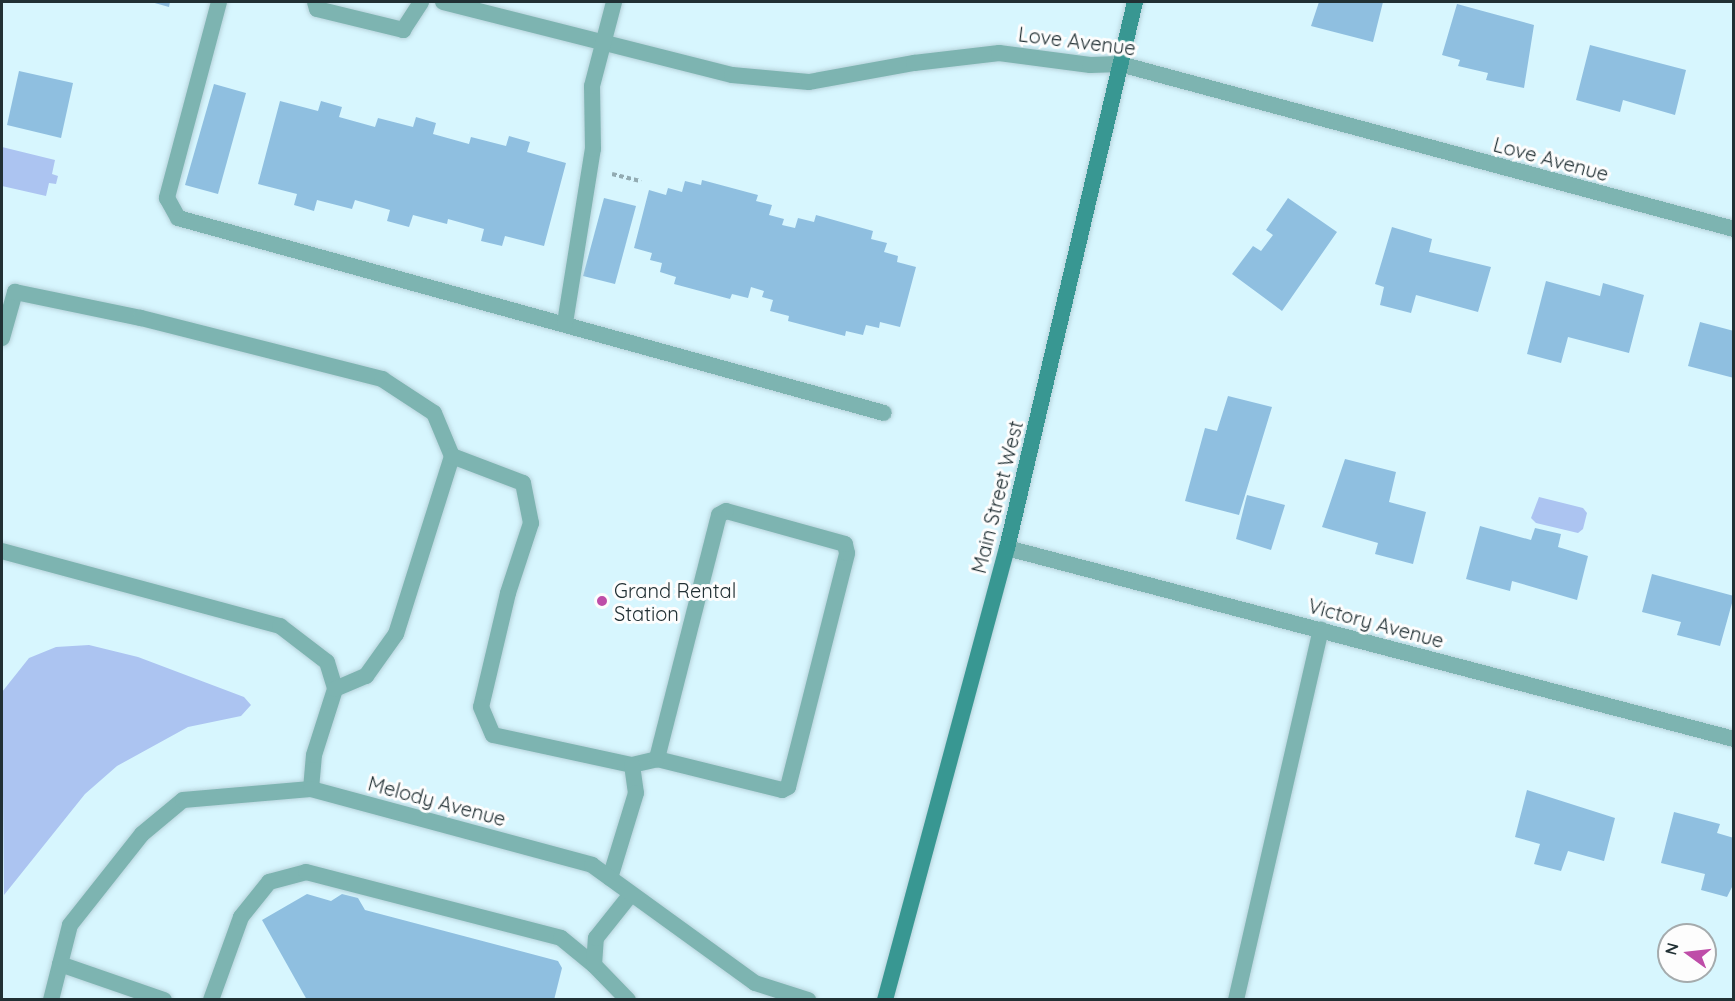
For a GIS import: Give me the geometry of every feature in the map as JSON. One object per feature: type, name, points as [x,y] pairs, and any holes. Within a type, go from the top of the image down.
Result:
[{"type":"main road","name":"Main Street West","points":[[885,999],[1007,548],[1136,2]]},
{"type":"street","points":[[219,2],[167,198],[178,218],[565,323],[884,413]]},
{"type":"street","points":[[315,2],[317,9],[403,30],[421,2]]},
{"type":"street","name":"Love Avenue","points":[[443,2],[732,75],[809,82],[914,63],[999,53],[1090,65],[1120,64],[1734,230]]},
{"type":"street","points":[[565,323],[593,149],[592,86],[614,2]]},
{"type":"street","points":[[2,338],[15,292],[141,318],[382,379],[434,413],[453,456],[396,634],[366,676],[335,689]]},
{"type":"street","points":[[453,456],[523,483],[531,523],[508,593],[481,707],[493,735],[632,765],[657,759],[782,790],[788,787],[847,553],[845,543],[836,538],[726,511],[719,515],[657,759]]},
{"type":"street","name":"Victory Avenue","points":[[1007,548],[1734,739]]},
{"type":"street","points":[[2,551],[280,626],[327,662],[335,689],[314,755],[310,789]]},
{"type":"street","points":[[1236,999],[1321,630]]},
{"type":"street","points":[[610,878],[636,793],[632,765]]},
{"type":"street","name":"Melody Avenue","points":[[60,964],[70,925],[142,834],[183,800],[310,789],[592,865],[755,982],[808,999]]},
{"type":"street","points":[[211,999],[241,917],[269,882],[306,872],[561,938],[594,965],[628,999]]},
{"type":"street","points":[[594,965],[596,938],[631,894]]},
{"type":"street","points":[[51,999],[60,964],[154,998]]},
{"type":"water","points":[[2,147],[55,160],[52,174],[58,176],[56,184],[49,183],[46,196],[2,186]]},
{"type":"water","points":[[1539,497],[1583,508],[1587,513],[1583,529],[1578,533],[1536,523],[1531,518]]},
{"type":"water","points":[[89,645],[138,657],[244,697],[251,705],[241,716],[188,727],[117,766],[85,794],[4,895],[2,692],[29,658],[56,647]]},
{"type":"building","points":[[151,2],[170,2],[169,7]]},
{"type":"building","points":[[1319,2],[1383,2],[1373,42],[1311,26]]},
{"type":"building","points":[[1457,4],[1534,25],[1524,88],[1486,80],[1488,73],[1458,66],[1460,60],[1442,55]]},
{"type":"building","points":[[1590,45],[1686,70],[1675,115],[1623,100],[1620,112],[1576,100]]},
{"type":"building","points":[[19,71],[73,83],[61,138],[7,125]]},
{"type":"building","points":[[214,84],[246,93],[218,194],[185,185]]},
{"type":"building","points":[[280,101],[318,111],[321,101],[342,107],[339,117],[375,127],[378,118],[413,127],[416,117],[436,123],[433,134],[469,144],[471,137],[506,146],[509,136],[530,142],[527,152],[566,163],[544,246],[505,236],[502,246],[481,241],[484,229],[448,219],[447,224],[413,215],[409,227],[387,221],[390,210],[355,200],[352,209],[317,200],[314,211],[294,205],[297,194],[258,184]]},
{"type":"building","points":[[702,180],[758,195],[756,201],[772,205],[769,215],[784,219],[782,225],[795,228],[798,218],[814,222],[816,215],[873,231],[871,239],[887,243],[884,252],[898,256],[897,262],[916,267],[900,327],[880,322],[879,328],[866,325],[863,335],[846,331],[845,336],[788,321],[789,316],[770,311],[773,300],[762,297],[764,291],[751,287],[748,298],[732,294],[730,299],[674,284],[676,277],[660,272],[662,263],[650,260],[652,253],[634,248],[649,190],[666,195],[668,188],[682,192],[685,181],[701,185]]},
{"type":"building","points":[[604,198],[636,206],[615,284],[583,276]]},
{"type":"building","points":[[1288,198],[1337,232],[1282,311],[1232,274],[1253,246],[1261,251],[1273,235],[1266,230]]},
{"type":"building","points":[[1392,227],[1432,239],[1429,252],[1491,267],[1478,312],[1416,295],[1411,313],[1380,305],[1384,287],[1375,284]]},
{"type":"building","points":[[1546,281],[1600,296],[1603,283],[1644,295],[1629,353],[1568,337],[1561,363],[1527,354]]},
{"type":"building","points":[[1700,322],[1734,331],[1734,378],[1688,366]]},
{"type":"building","points":[[1228,396],[1272,407],[1239,515],[1185,501],[1205,428],[1217,431]]},
{"type":"building","points":[[1345,459],[1396,472],[1389,502],[1426,512],[1413,564],[1375,554],[1378,543],[1322,527]]},
{"type":"building","points":[[1247,495],[1285,505],[1271,550],[1236,539]]},
{"type":"building","points":[[1480,526],[1531,540],[1535,528],[1561,534],[1558,547],[1588,556],[1577,600],[1512,581],[1510,591],[1466,579]]},
{"type":"building","points":[[1652,574],[1734,596],[1720,646],[1677,635],[1681,622],[1642,612]]},
{"type":"building","points":[[1527,790],[1615,818],[1604,861],[1568,851],[1561,871],[1534,864],[1540,844],[1515,837]]},
{"type":"building","points":[[1674,812],[1720,824],[1717,833],[1734,838],[1734,883],[1727,897],[1701,890],[1705,874],[1661,863]]},
{"type":"building","points":[[307,894],[331,901],[342,894],[358,898],[365,910],[558,961],[562,968],[554,1000],[307,1000],[262,920]]},
{"type":"place","name":"Grand Rental Station","points":[[602,601]]}]
